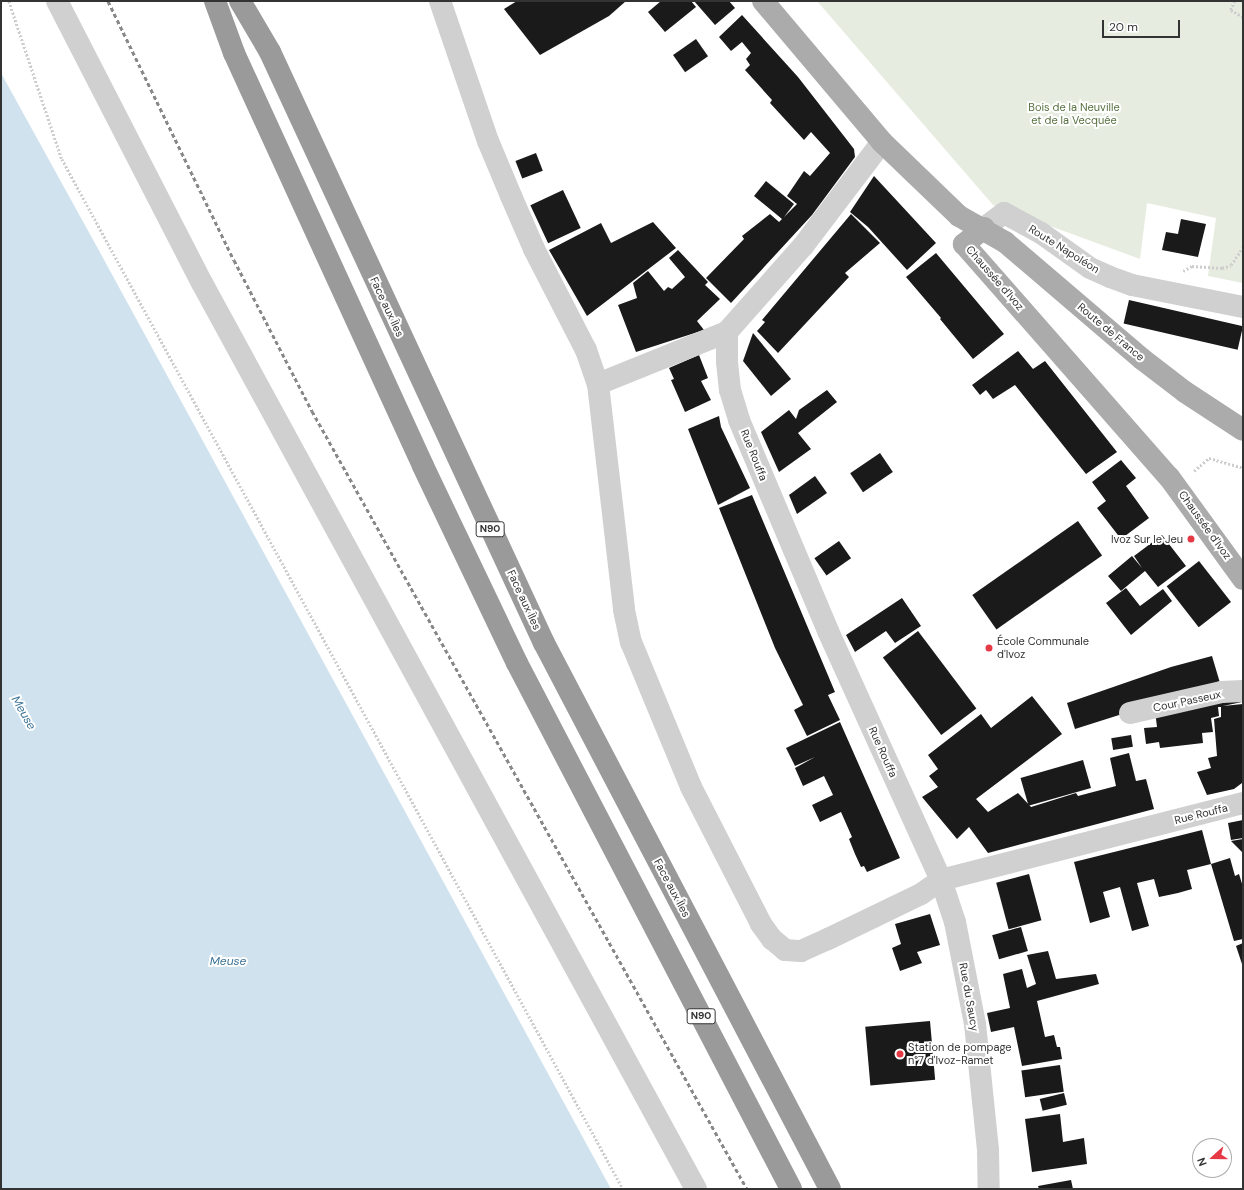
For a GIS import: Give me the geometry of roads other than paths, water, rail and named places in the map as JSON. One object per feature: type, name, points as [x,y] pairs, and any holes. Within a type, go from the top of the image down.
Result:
[{"type":"highway","points":[[205,1],[234,53]]},
{"type":"highway","name":"N90","points":[[216,1],[234,53],[423,466],[517,663],[791,1189]]},
{"type":"highway","name":"Face aux Îles","points":[[240,1],[270,52],[544,643],[830,1189]]},
{"type":"highway","points":[[253,1],[270,52]]},
{"type":"main road","points":[[762,1],[882,142],[959,216],[984,228]]},
{"type":"main road","name":"Route de France","points":[[984,228],[1005,242],[1173,383],[1243,430]]},
{"type":"main road","name":"Chaussée d'Ivoz","points":[[984,228],[964,244],[1178,487],[1243,579]]},
{"type":"street","points":[[57,1],[202,283],[696,1189]]},
{"type":"street","points":[[440,1],[488,141],[534,249],[586,350],[598,384],[624,610],[631,642],[691,787],[761,924],[772,939],[785,950],[801,951],[921,894],[941,880]]},
{"type":"street","points":[[598,384],[726,332],[803,246],[882,142]]},
{"type":"street","name":"Route Napoléon","points":[[984,228],[1004,213],[1041,233],[1090,268],[1132,286],[1243,307]]},
{"type":"street","name":"Rue Rouffa","points":[[726,332],[730,390],[739,420],[828,631],[941,880],[1243,803]]},
{"type":"street","name":"Cour Passeux","points":[[1130,713],[1222,692],[1243,691]]},
{"type":"street","name":"Rue du Saucy","points":[[941,880],[955,922],[975,1024],[988,1150],[989,1189]]},
{"type":"water","name":"Meuse","points":[[1,73],[97,247],[611,1189],[1,1189]]},
{"type":"railway","points":[[108,1],[234,260],[312,411],[747,1189]]},
{"type":"place","name":"Ivoz Sur le Jeu","points":[[1191,539]]},
{"type":"place","name":"École Communale d'Ivoz","points":[[989,648]]},
{"type":"place","name":"Station de pompage n°7 d'Ivoz-Ramet","points":[[900,1054]]},
{"type":"park label","name":"Bois de la Neuville et de la Vecquée","points":[[1074,114]]}]
